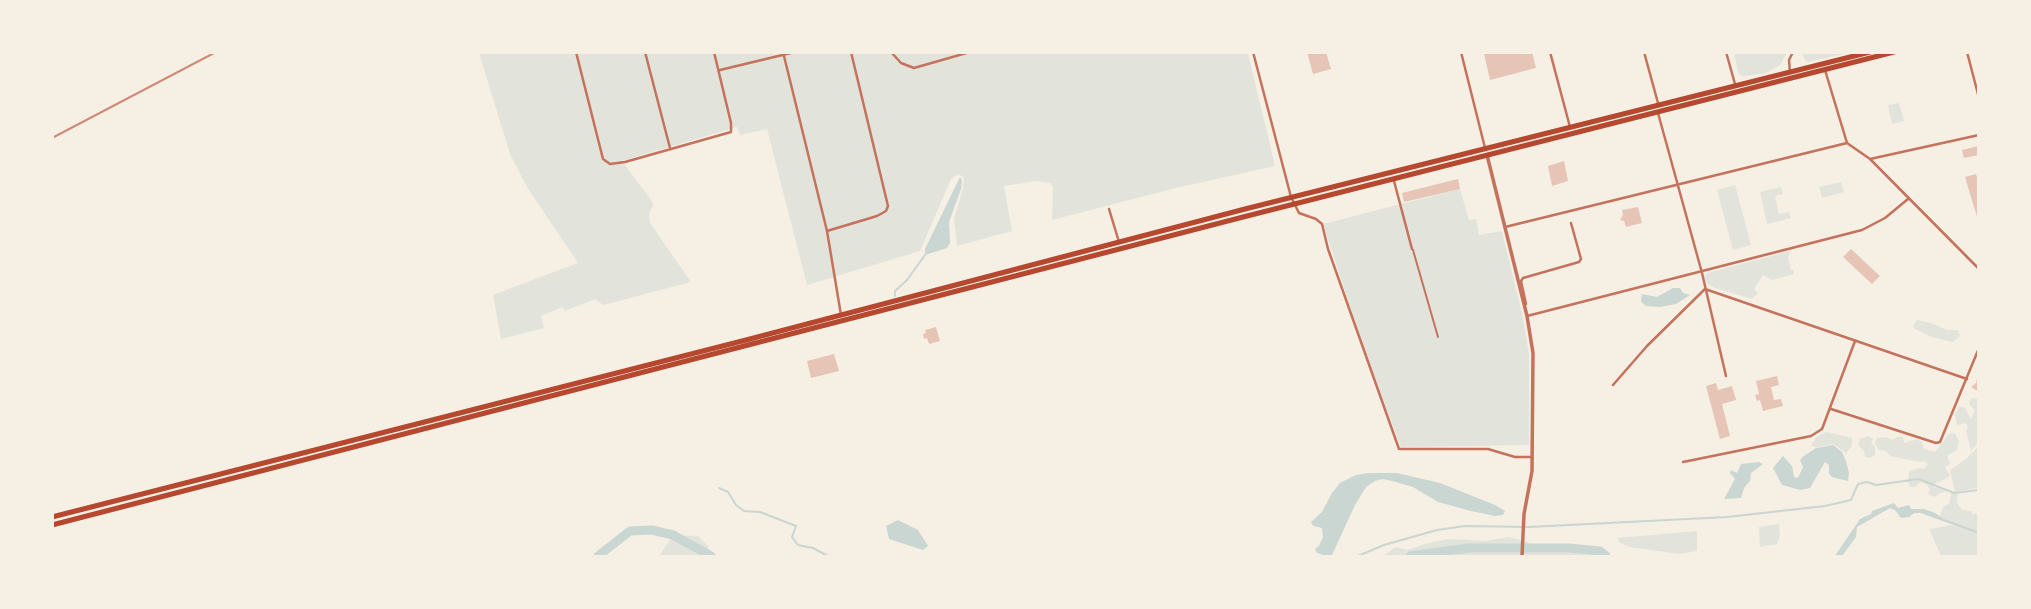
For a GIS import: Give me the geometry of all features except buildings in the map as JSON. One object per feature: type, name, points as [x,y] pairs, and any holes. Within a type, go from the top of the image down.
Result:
[{"type":"highway","points":[[52,517],[1291,197],[1870,52]]},
{"type":"highway","points":[[52,525],[1894,52]]},
{"type":"street","points":[[576,52],[605,162],[614,164],[731,132],[732,123],[714,52]]},
{"type":"street","points":[[645,52],[670,149]]},
{"type":"street","points":[[719,70],[795,52]]},
{"type":"street","points":[[827,231],[877,216],[886,211],[888,206],[851,52]]},
{"type":"street","points":[[891,52],[901,63],[914,68],[970,52]]},
{"type":"street","points":[[943,52],[946,59]]},
{"type":"street","points":[[1253,52],[1291,197],[1299,213],[1322,223],[1331,259],[1399,449],[1488,449],[1515,457],[1532,457]]},
{"type":"street","points":[[1461,52],[1527,316],[1533,353],[1532,457],[1524,514],[1522,556]]},
{"type":"street","points":[[1550,52],[1570,128]]},
{"type":"street","points":[[1644,52],[1658,106]]},
{"type":"street","points":[[1726,52],[1735,87]]},
{"type":"street","points":[[1790,73],[1789,60],[1793,52]]},
{"type":"street","points":[[1966,52],[1979,98]]},
{"type":"street","points":[[783,54],[827,231],[841,315]]},
{"type":"street","points":[[1825,70],[1847,143],[1870,159],[1979,269]]},
{"type":"street","points":[[1658,113],[1702,273],[1726,376]]},
{"type":"street","points":[[1870,159],[1979,135]]},
{"type":"street","points":[[1505,227],[1847,143]]},
{"type":"street","points":[[1394,181],[1412,249]]},
{"type":"street","points":[[1527,316],[1862,230],[1885,219],[1908,199]]},
{"type":"street","points":[[1109,209],[1119,243]]},
{"type":"street","points":[[1525,308],[1521,281],[1523,278],[1580,262],[1571,223]]},
{"type":"street","points":[[1705,289],[1966,379]]},
{"type":"street","points":[[1613,385],[1647,346],[1705,289]]},
{"type":"street","points":[[1683,462],[1811,436],[1822,429],[1855,341]]},
{"type":"street","points":[[1831,410],[1936,443],[1942,438],[1979,348]]},
{"type":"lane","points":[[1412,249],[1438,337]]},
{"type":"shaded area","points":[[1734,52],[1787,53],[1780,65],[1766,73],[1741,76]]},
{"type":"shaded area","points":[[1803,52],[1849,53],[1808,62],[1804,59]]},
{"type":"shaded area","points":[[479,53],[1248,53],[1275,166],[1052,220],[1051,183],[1036,181],[1004,186],[1012,231],[957,246],[954,219],[964,177],[958,174],[951,179],[920,251],[807,285],[767,129],[740,135],[737,127],[622,161],[652,201],[650,223],[691,282],[603,305],[595,299],[565,311],[562,307],[541,316],[544,328],[501,339],[493,295],[578,263],[527,187],[510,154]]},
{"type":"shaded area","points":[[1899,103],[1904,121],[1892,124],[1888,105]]},
{"type":"shaded area","points":[[960,177],[961,189],[949,222],[950,243],[947,248],[925,255],[925,249]]},
{"type":"shaded area","points":[[1841,182],[1844,192],[1822,198],[1819,187]]},
{"type":"shaded area","points":[[1735,185],[1751,245],[1733,250],[1717,190]]},
{"type":"shaded area","points":[[1781,187],[1783,194],[1775,196],[1779,214],[1789,212],[1791,218],[1767,224],[1760,192]]},
{"type":"shaded area","points":[[1460,189],[1469,220],[1476,219],[1479,235],[1502,231],[1529,354],[1529,445],[1401,447],[1366,354],[1323,224]]},
{"type":"shaded area","points":[[1790,251],[1788,258],[1794,274],[1772,280],[1763,275],[1754,289],[1758,293],[1752,299],[1715,288],[1708,284],[1704,277],[1707,273]]},
{"type":"shaded area","points":[[1673,288],[1680,288],[1683,293],[1690,295],[1676,304],[1660,307],[1646,306],[1641,302],[1642,294],[1657,297]]},
{"type":"shaded area","points":[[1917,320],[1947,330],[1958,330],[1960,336],[1953,342],[1932,337],[1915,329],[1913,325]]},
{"type":"shaded area","points":[[1971,398],[1979,399],[1978,443],[1971,451],[1966,431],[1968,427],[1966,423],[1957,425],[1955,415],[1959,406],[1965,408],[1971,419],[1975,410],[1969,404]]},
{"type":"shaded area","points":[[1826,432],[1852,438],[1852,446],[1846,453],[1833,444],[1811,446],[1816,437]]},
{"type":"shaded area","points":[[1955,433],[1959,441],[1957,450],[1947,456],[1950,464],[1945,467],[1950,476],[1935,484],[1934,488],[1942,487],[1945,491],[1934,497],[1928,494],[1930,489],[1927,485],[1921,482],[1910,487],[1908,481],[1909,472],[1918,468],[1924,469],[1928,464],[1891,456],[1879,450],[1875,444],[1877,438],[1886,437],[1893,440],[1903,437],[1904,443],[1916,439],[1922,442],[1924,449],[1935,452],[1949,434]]},
{"type":"shaded area","points":[[1868,436],[1873,439],[1871,443],[1875,447],[1875,455],[1870,458],[1865,457],[1864,451],[1858,445],[1860,439]]},
{"type":"shaded area","points":[[1833,445],[1842,452],[1846,461],[1848,481],[1832,477],[1829,474],[1829,465],[1825,462],[1810,488],[1800,490],[1782,485],[1773,468],[1783,456],[1792,466],[1794,477],[1798,478],[1803,467],[1800,460],[1804,456],[1816,448]]},
{"type":"shaded area","points":[[1978,447],[1978,488],[1955,492],[1950,470]]},
{"type":"shaded area","points":[[1741,464],[1763,464],[1751,473],[1741,498],[1724,499],[1735,479],[1730,473],[1731,470],[1737,473]]},
{"type":"shaded area","points":[[1397,473],[1440,483],[1505,511],[1503,515],[1495,516],[1471,511],[1438,502],[1413,487],[1383,479],[1366,487],[1332,555],[1317,553],[1315,549],[1323,537],[1322,528],[1313,526],[1311,522],[1322,512],[1340,483],[1356,475]]},
{"type":"shaded area","points":[[1951,493],[1958,493],[1957,503],[1962,510],[1971,511],[1973,515],[1978,514],[1978,531],[1940,516],[1943,507],[1949,504]]},
{"type":"shaded area","points":[[1894,503],[1898,508],[1909,505],[1911,509],[1924,509],[1935,513],[1978,531],[1978,534],[1921,513],[1901,518],[1890,508],[1857,527],[1856,537],[1842,556],[1835,556],[1860,519],[1872,511]]},
{"type":"shaded area","points":[[898,520],[918,530],[928,546],[923,550],[889,539],[886,526]]},
{"type":"shaded area","points":[[1779,524],[1780,536],[1777,544],[1760,547],[1759,527]]},
{"type":"shaded area","points":[[1952,525],[1978,534],[1978,556],[1941,556],[1929,529]]},
{"type":"shaded area","points":[[1697,531],[1697,551],[1680,554],[1629,547],[1620,543],[1617,538]]},
{"type":"shaded area","points":[[673,535],[698,536],[708,546],[711,556],[659,556]]},
{"type":"shaded area","points":[[1508,537],[1528,542],[1533,548],[1600,551],[1606,556],[1383,556],[1395,547],[1408,550],[1447,539],[1486,541]]},
{"type":"waterway","points":[[895,296],[895,291],[907,280],[925,255]]},
{"type":"waterway","points":[[1358,556],[1384,545],[1437,530],[1465,526],[1529,527],[1727,517],[1825,506],[1851,500],[1858,484],[1867,482],[1876,485],[1919,479],[1954,493],[1979,490]]},
{"type":"waterway","points":[[719,488],[728,492],[736,505],[744,511],[760,512],[796,526],[792,537],[798,545],[813,548],[828,556]]},
{"type":"waterway","points":[[598,556],[630,531],[652,530],[673,535],[711,556]]},
{"type":"waterway","points":[[1410,556],[1468,548],[1569,548],[1600,551],[1606,556]]},
{"type":"railway","points":[[52,138],[216,52]]}]
